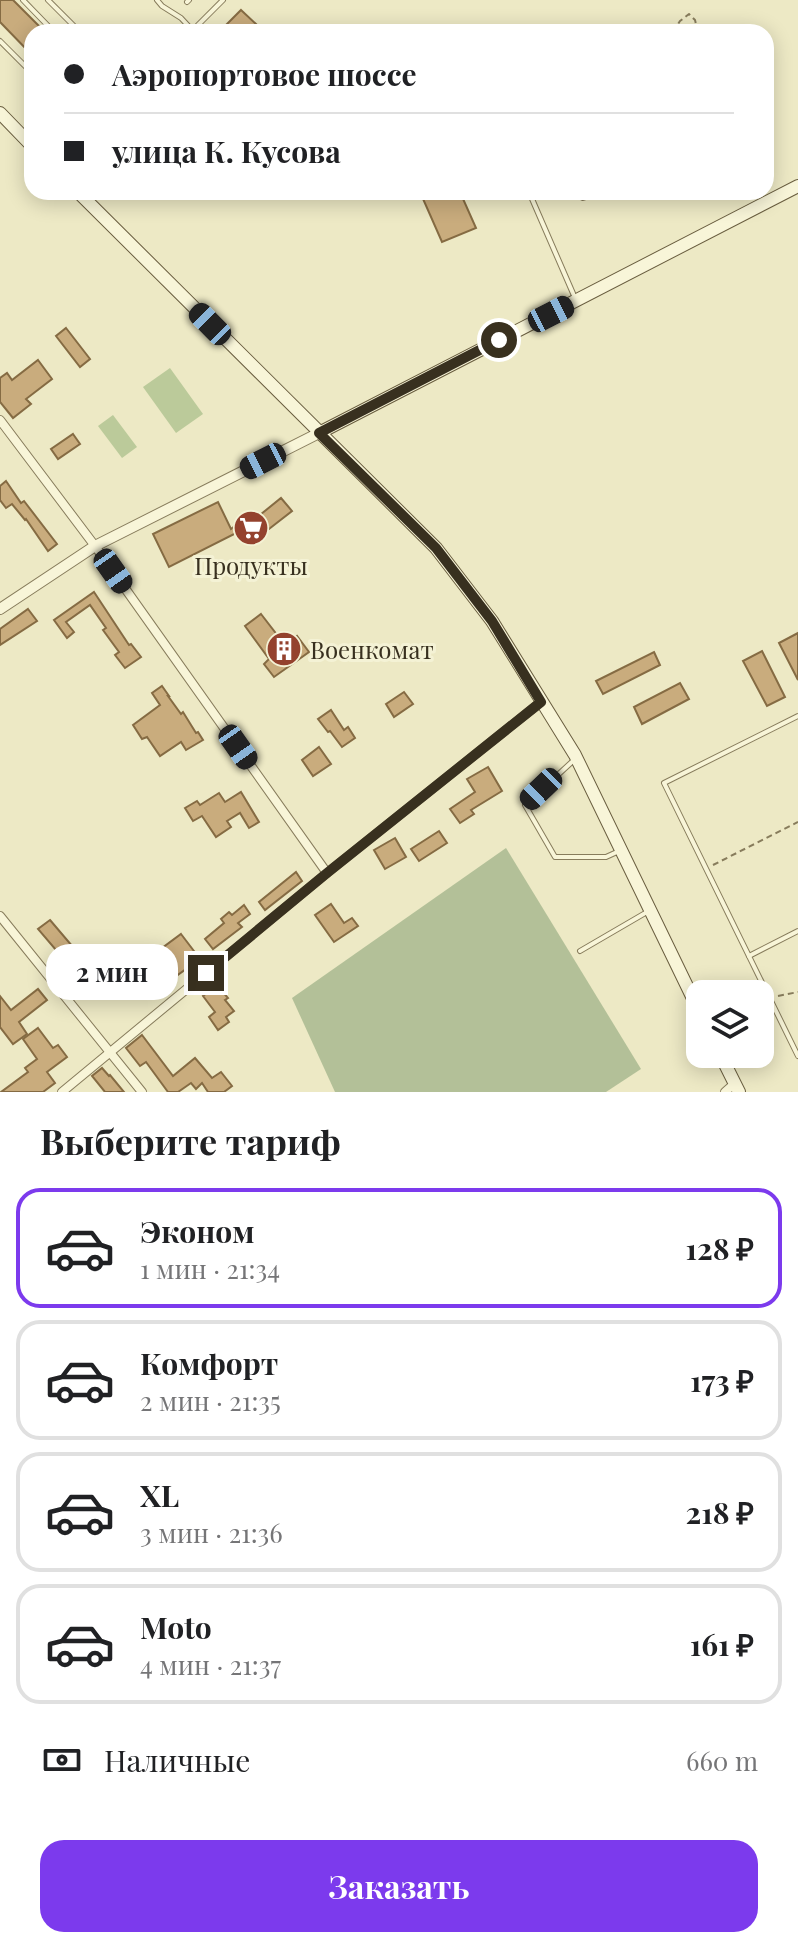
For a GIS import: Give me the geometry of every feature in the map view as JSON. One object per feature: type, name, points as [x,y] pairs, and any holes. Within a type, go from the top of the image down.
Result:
[{"type":"main road","points":[[0,113],[24,138]]},
{"type":"main road","points":[[774,198],[798,186]]},
{"type":"main road","points":[[86,200],[436,548],[492,621],[576,758],[686,984]]},
{"type":"main road","points":[[319,433],[771,200]]},
{"type":"main road","points":[[725,1068],[733,1089]]},
{"type":"street","points":[[0,420],[95,546],[327,873]]},
{"type":"street","points":[[0,609],[95,546],[319,433]]},
{"type":"street","points":[[62,1092],[327,873],[541,702]]},
{"type":"street","points":[[0,916],[142,1092]]},
{"type":"lane","points":[[23,0],[46,24]]},
{"type":"lane","points":[[48,0],[72,24]]},
{"type":"lane","points":[[157,0],[187,24]]},
{"type":"lane","points":[[201,24],[223,0]]},
{"type":"lane","points":[[1,45],[24,66]]},
{"type":"lane","points":[[532,200],[576,300]]},
{"type":"lane","points":[[760,980],[664,783],[798,716]]},
{"type":"lane","points":[[576,758],[525,805],[555,857],[606,857],[621,850]]},
{"type":"lane","points":[[580,951],[650,911]]},
{"type":"lane","points":[[749,956],[798,931]]},
{"type":"lane","points":[[774,1008],[798,1056]]},
{"type":"path","points":[[678,24],[689,14],[696,24]]},
{"type":"path","points":[[706,869],[798,822]]},
{"type":"path","points":[[774,997],[798,992]]},
{"type":"green space","points":[[170,368],[203,414],[176,433],[143,387]]},
{"type":"green space","points":[[113,415],[137,447],[122,458],[98,426]]},
{"type":"green space","points":[[506,848],[641,1069],[606,1092],[335,1092],[292,998]]},
{"type":"building","points":[[0,0],[13,0],[37,24],[24,24],[24,47],[0,22]]},
{"type":"building","points":[[241,10],[256,24],[227,24]]},
{"type":"building","points":[[424,200],[464,200],[476,228],[442,242]]},
{"type":"building","points":[[66,328],[90,359],[80,367],[56,336]]},
{"type":"building","points":[[38,360],[52,379],[26,399],[31,404],[13,418],[0,402],[0,378],[7,373],[12,380]]},
{"type":"building","points":[[73,434],[80,444],[58,459],[51,449]]},
{"type":"building","points":[[6,481],[57,544],[48,551],[12,504],[6,508],[0,500],[0,486]]},
{"type":"building","points":[[281,498],[292,511],[269,529],[267,527],[259,534],[255,530],[246,538],[240,531],[169,567],[153,534],[218,502],[231,529],[240,522],[245,527]]},
{"type":"building","points":[[94,592],[129,645],[141,657],[125,668],[115,655],[119,652],[103,630],[106,628],[90,605],[66,622],[74,632],[67,638],[54,620]]},
{"type":"building","points":[[28,609],[37,621],[0,645],[0,629]]},
{"type":"building","name":"Военкомат","points":[[261,614],[285,645],[297,636],[309,652],[274,677],[264,664],[269,659],[245,626]]},
{"type":"building","points":[[798,633],[798,680],[779,643]]},
{"type":"building","points":[[762,651],[785,697],[767,706],[743,661]]},
{"type":"building","points":[[654,652],[660,665],[603,694],[596,681]]},
{"type":"building","points":[[680,683],[689,699],[642,724],[634,707]]},
{"type":"building","points":[[162,686],[203,740],[186,750],[181,742],[160,756],[147,737],[142,739],[133,725],[160,705],[152,693]]},
{"type":"building","points":[[404,692],[413,704],[394,717],[386,704]]},
{"type":"building","points":[[331,710],[344,730],[348,727],[355,738],[342,747],[318,719]]},
{"type":"building","points":[[319,747],[331,764],[313,776],[302,760]]},
{"type":"building","points":[[488,767],[502,791],[471,810],[474,814],[460,823],[450,809],[475,792],[467,779]]},
{"type":"building","points":[[241,792],[259,822],[249,828],[240,813],[227,821],[231,827],[216,837],[202,816],[193,821],[185,808],[197,801],[200,805],[219,793],[225,802]]},
{"type":"building","points":[[439,831],[447,843],[419,861],[411,849]]},
{"type":"building","points":[[395,838],[406,857],[385,869],[374,850]]},
{"type":"building","points":[[296,872],[302,881],[265,910],[259,902]]},
{"type":"building","points":[[331,904],[344,923],[352,918],[358,926],[334,942],[315,915]]},
{"type":"building","points":[[244,905],[250,914],[238,923],[242,927],[213,949],[205,939],[224,923],[221,919],[229,912],[232,915]]},
{"type":"building","points":[[50,920],[79,954],[67,963],[38,929]]},
{"type":"building","points":[[181,934],[200,959],[172,979],[154,954]]},
{"type":"building","points":[[124,953],[153,984],[139,996],[110,965]]},
{"type":"building","points":[[217,985],[234,1011],[226,1017],[229,1022],[218,1030],[209,1017],[215,1012],[203,996]]},
{"type":"building","points":[[38,989],[47,1000],[19,1022],[27,1034],[13,1044],[0,1027],[0,996],[11,1010]]},
{"type":"building","points":[[38,1028],[53,1048],[58,1045],[67,1057],[47,1072],[55,1083],[43,1092],[1,1092],[28,1072],[25,1068],[37,1059],[23,1039]]},
{"type":"building","points":[[142,1035],[173,1076],[195,1058],[212,1078],[221,1072],[232,1086],[224,1092],[208,1092],[202,1083],[196,1089],[191,1083],[178,1092],[168,1092],[146,1062],[140,1066],[126,1048]]},
{"type":"building","points":[[102,1068],[124,1092],[105,1092],[92,1076]]},
{"type":"place","name":"Продукты","points":[[251,528]]},
{"type":"place","name":"Военкомат","points":[[284,649]]},
{"type":"route","points":[[206,973],[541,702],[492,621],[436,548],[319,433],[499,340]]}]
